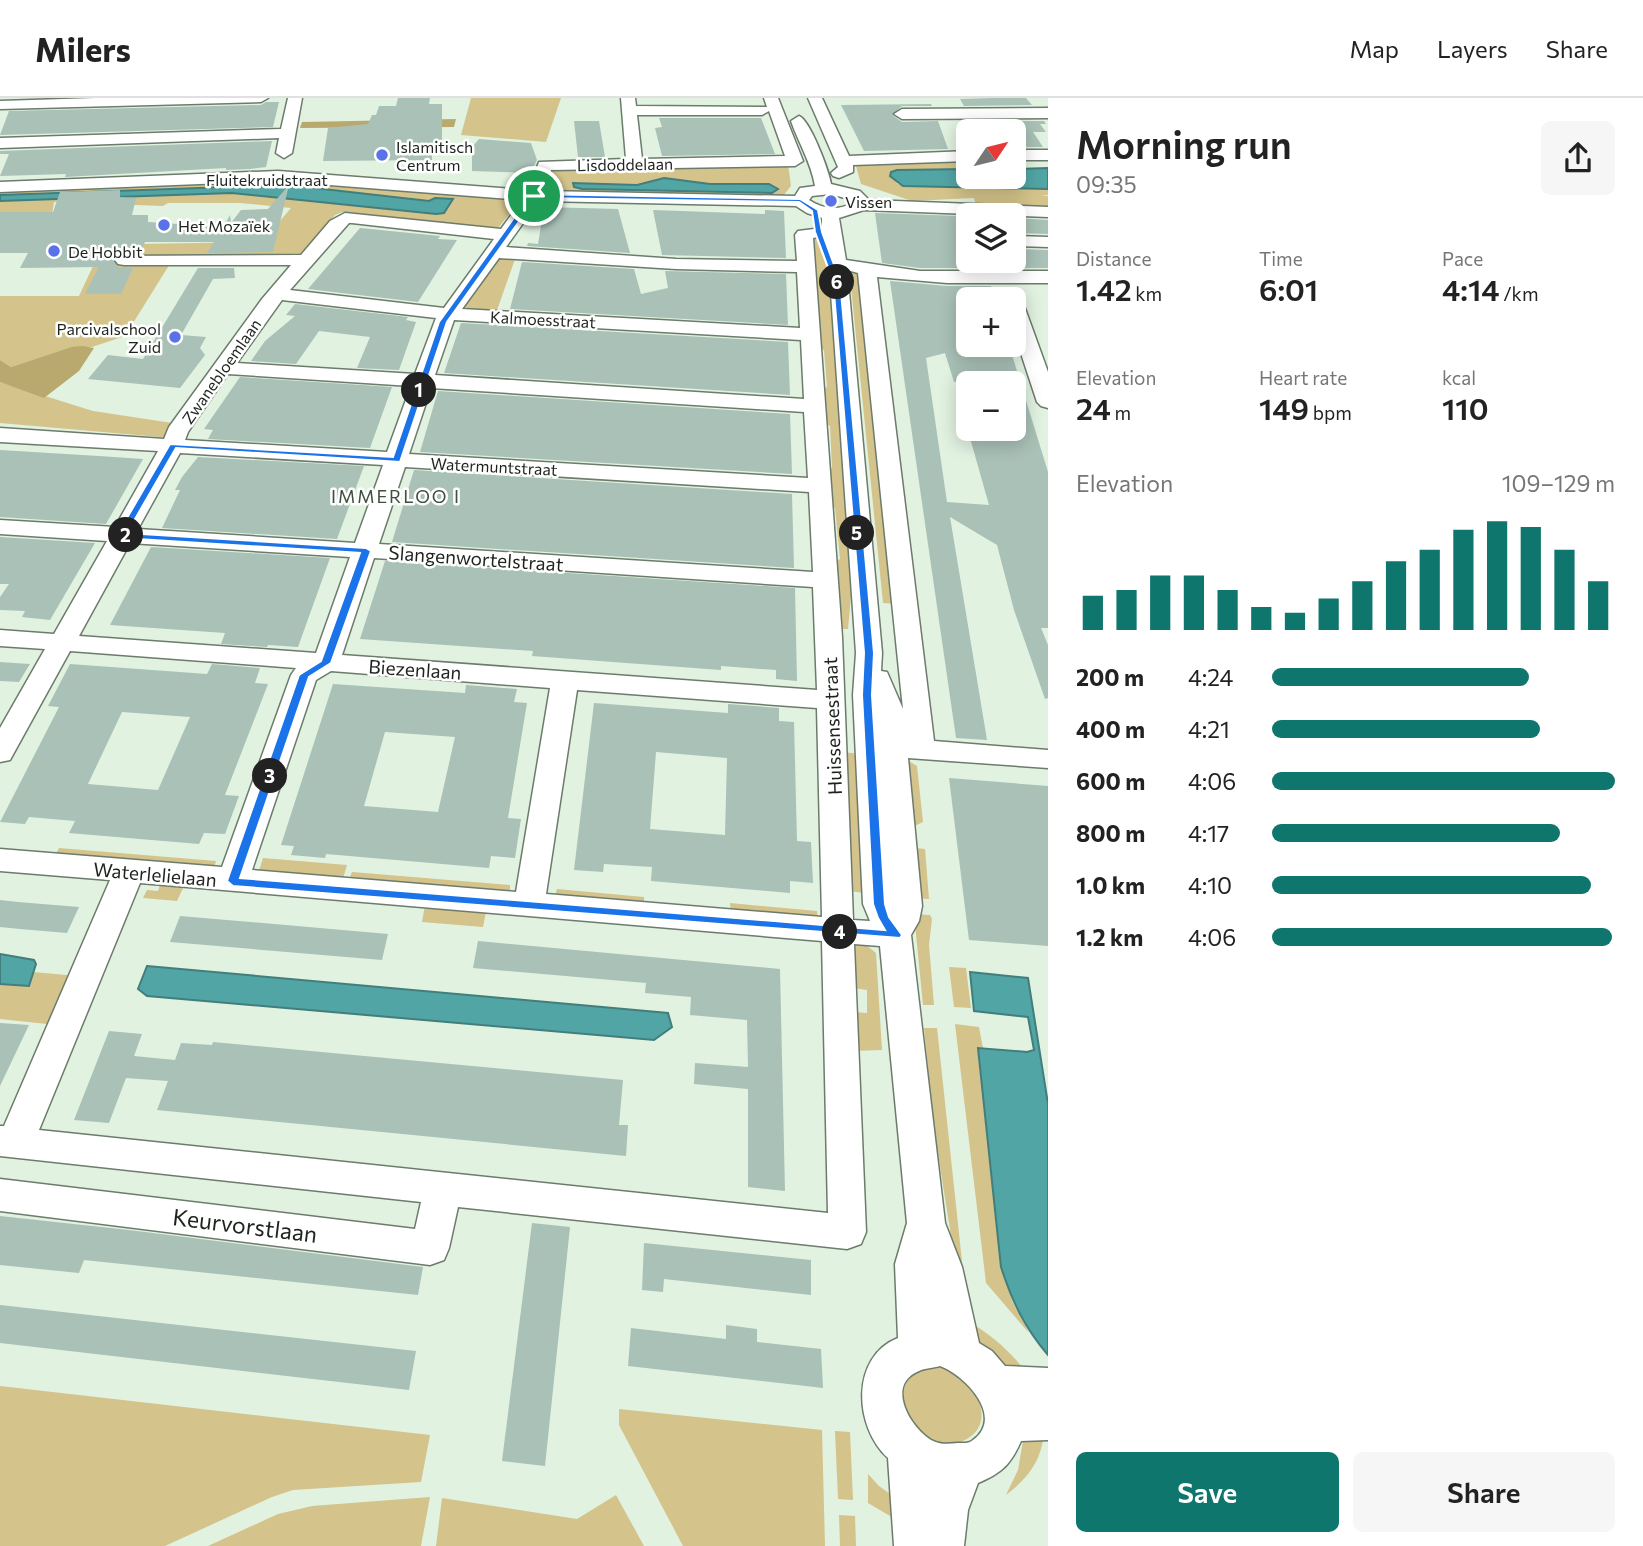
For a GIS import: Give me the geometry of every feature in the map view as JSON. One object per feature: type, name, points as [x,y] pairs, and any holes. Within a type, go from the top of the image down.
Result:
[{"type":"street","points":[[0,105],[261,98]]},
{"type":"street","points":[[278,176],[295,98]]},
{"type":"street","points":[[815,98],[835,179]]},
{"type":"street","points":[[893,98],[906,120],[1048,113]]},
{"type":"street","points":[[634,164],[629,105],[766,104],[789,141],[808,145]]},
{"type":"street","points":[[794,108],[808,145],[820,166],[858,198],[860,205]]},
{"type":"street","points":[[0,143],[288,133]]},
{"type":"street","name":"Lisdoddelaan","points":[[789,141],[795,162],[545,165],[534,196],[816,208]]},
{"type":"street","points":[[956,155],[925,152],[835,179],[806,192],[816,208],[850,211],[860,205],[956,211]]},
{"type":"street","points":[[1026,155],[1048,155]]},
{"type":"street","name":"Fluitekruidstraat","points":[[0,187],[278,176],[534,196]]},
{"type":"street","points":[[233,881],[304,675],[326,663],[422,382],[448,314],[534,196]]},
{"type":"street","name":"Huissensestraat","points":[[816,208],[819,232],[837,271]]},
{"type":"street","name":"Huissensestraat","points":[[816,208],[837,271],[869,653],[867,695],[895,748]]},
{"type":"street","points":[[1026,212],[1048,212]]},
{"type":"street","name":"Zwanebloemlaan","points":[[0,753],[13,707],[62,642],[173,445],[177,432],[277,294],[304,260],[345,218],[507,235]]},
{"type":"street","name":"Huissensestraat","points":[[443,1189],[847,1232],[833,739],[826,580],[804,236],[819,232]]},
{"type":"street","points":[[1026,242],[1048,242]]},
{"type":"street","points":[[494,252],[676,264],[807,267]]},
{"type":"street","points":[[124,260],[304,260]]},
{"type":"street","points":[[837,271],[956,270]]},
{"type":"street","name":"Huissensestraat","points":[[867,271],[895,748],[879,904],[895,935],[926,1223],[943,1267],[961,1354]]},
{"type":"street","points":[[1026,273],[1048,277]]},
{"type":"street","name":"Kalmoesstraat","points":[[277,294],[448,314],[811,335]]},
{"type":"street","points":[[1026,324],[1039,349],[1048,402]]},
{"type":"street","points":[[223,368],[815,406]]},
{"type":"street","name":"Watermuntstraat","points":[[0,435],[820,486]]},
{"type":"street","name":"Slangenwortelstraat","points":[[0,527],[826,580]]},
{"type":"street","name":"Biezenlaan","points":[[0,638],[830,700]]},
{"type":"street","points":[[529,905],[565,681]]},
{"type":"street","points":[[895,748],[1048,759]]},
{"type":"street","name":"Waterlelielaan","points":[[0,860],[895,935]]},
{"type":"street","points":[[129,872],[8,1142],[443,1189]]},
{"type":"street","name":"Keurvorstlaan","points":[[0,1195],[430,1248],[443,1189]]},
{"type":"street","name":"Huissensestraat","points":[[919,1348],[914,1264],[926,1223]]},
{"type":"street","points":[[919,1348],[940,1348],[961,1354],[980,1367],[1001,1403],[1002,1437],[993,1452],[980,1462],[963,1467],[945,1466],[926,1461],[894,1436],[880,1400],[881,1383],[888,1368],[901,1355],[919,1348]]},
{"type":"street","points":[[1001,1403],[1048,1388]]},
{"type":"street","points":[[1001,1403],[1048,1419]]},
{"type":"street","points":[[909,1450],[916,1546]]},
{"type":"street","points":[[942,1546],[946,1510],[963,1467]]},
{"type":"shaded area","points":[[471,98],[561,98],[546,142],[461,135]]},
{"type":"shaded area","points":[[456,119],[454,127],[300,128],[302,122]]},
{"type":"shaded area","points":[[956,160],[956,169],[897,170],[897,184],[956,186],[956,189],[1048,189],[1048,195],[1041,195],[1048,196],[1048,208],[1026,207],[1026,203],[975,203],[974,198],[912,201],[861,184],[856,166]]},
{"type":"shaded area","points":[[788,164],[791,186],[783,196],[548,194],[540,189],[549,171],[554,168]],"holes":[[[664,178],[771,193],[574,187],[574,184],[637,185]]]},
{"type":"shaded area","points":[[268,179],[516,199],[517,204],[499,227],[492,228],[342,212],[335,215],[296,259],[110,256],[137,244],[262,242],[291,208],[240,203],[168,203],[163,206],[54,202],[51,221],[0,237],[0,201],[232,193],[436,214],[436,198],[429,201],[288,185],[0,195],[0,190]]},
{"type":"shaded area","points":[[813,236],[828,271],[832,303],[853,574],[848,629],[836,629],[833,564],[840,559],[835,508],[828,504],[827,484],[833,484],[826,481],[826,472],[832,468],[830,426],[824,423],[822,390],[827,387],[824,350],[819,347]]},
{"type":"shaded area","points":[[498,257],[515,259],[496,313],[470,311],[465,306]]},
{"type":"shaded area","points":[[171,262],[125,336],[92,347],[71,347],[11,367],[0,360],[0,296],[79,296],[94,264]]},
{"type":"shaded area","points":[[849,267],[862,275],[858,277],[891,596],[898,604],[883,603]]},
{"type":"shaded area","points":[[71,347],[94,348],[79,371],[44,398],[0,382],[0,360],[11,367]]},
{"type":"shaded area","points":[[0,382],[93,411],[179,424],[171,438],[0,423]]},
{"type":"shaded area","points":[[842,752],[862,754],[873,894],[848,891]]},
{"type":"shaded area","points":[[907,760],[917,766],[923,822],[906,830]]},
{"type":"shaded area","points":[[906,847],[925,849],[929,899],[912,898]]},
{"type":"shaded area","points":[[59,848],[216,861],[214,868],[53,859]]},
{"type":"shaded area","points":[[263,858],[347,865],[342,882],[258,874]]},
{"type":"shaded area","points":[[352,872],[510,885],[510,895],[348,883]]},
{"type":"shaded area","points":[[161,882],[185,884],[177,901],[143,898],[147,890],[158,891]]},
{"type":"shaded area","points":[[557,889],[644,897],[644,907],[554,899]]},
{"type":"shaded area","points":[[730,903],[817,911],[818,921],[731,914]]},
{"type":"shaded area","points":[[425,905],[486,912],[483,927],[422,922]]},
{"type":"shaded area","points":[[914,914],[930,915],[932,919],[929,945],[934,1005],[923,1005]]},
{"type":"shaded area","points":[[861,941],[876,953],[882,1050],[854,1051],[853,1012],[867,1013],[867,990],[853,988],[854,944]]},
{"type":"shaded area","points":[[949,967],[966,968],[971,1008],[954,1007]]},
{"type":"shaded area","points":[[33,972],[78,976],[56,1025],[0,1019],[0,984],[29,986]]},
{"type":"shaded area","points":[[955,1024],[979,1027],[983,1048],[978,1048],[1012,1301],[1029,1333],[986,1283]]},
{"type":"shaded area","points":[[924,1028],[937,1028],[964,1280],[958,1280],[933,1122]]},
{"type":"shaded area","points":[[969,1322],[1002,1345],[1029,1375],[1009,1370],[992,1358]]},
{"type":"shaded area","points":[[933,1367],[954,1371],[970,1385],[976,1395],[982,1415],[980,1424],[975,1433],[965,1440],[948,1444],[932,1439],[918,1429],[908,1416],[904,1401],[905,1386],[914,1374]]},
{"type":"shaded area","points":[[0,1386],[430,1435],[421,1482],[293,1490],[165,1546],[0,1546]]},
{"type":"shaded area","points":[[619,1409],[822,1430],[825,1546],[683,1546],[619,1425]]},
{"type":"shaded area","points":[[835,1431],[850,1432],[853,1500],[838,1499]]},
{"type":"shaded area","points":[[1044,1433],[1040,1453],[1032,1469],[1006,1495],[1018,1470],[1023,1441]]},
{"type":"shaded area","points":[[868,1474],[900,1501],[902,1523],[868,1503]]},
{"type":"shaded area","points":[[616,1495],[644,1546],[436,1546],[442,1498],[577,1519]]},
{"type":"shaded area","points":[[430,1497],[421,1546],[208,1546],[278,1514],[312,1506]]},
{"type":"shaded area","points":[[839,1515],[855,1516],[856,1546],[840,1546]]},
{"type":"water","points":[[1048,168],[1048,189],[1026,189],[1026,169]]},
{"type":"water","points":[[956,169],[956,187],[903,186],[890,176],[891,172]]},
{"type":"water","points":[[664,178],[710,184],[769,184],[778,189],[772,193],[582,189],[574,187],[573,183],[637,185]]},
{"type":"water","points":[[288,185],[429,201],[435,198],[453,199],[444,213],[436,214],[232,193],[0,201],[0,195]]},
{"type":"water","points":[[0,954],[34,960],[36,964],[29,986],[0,984]]},
{"type":"water","points":[[147,966],[668,1013],[672,1027],[654,1040],[147,996],[138,989]]},
{"type":"water","points":[[970,972],[1028,978],[1048,1104],[1048,1355],[1020,1313],[1001,1267],[978,1048],[1027,1052],[1034,1050],[1028,1017],[974,1011]]},
{"type":"building","points":[[398,98],[430,98],[429,104],[442,104],[442,154],[432,154],[432,160],[323,161],[328,128],[368,124],[372,115],[376,115],[379,106],[396,106]]},
{"type":"building","points":[[1026,98],[1032,105],[964,106],[960,99]]},
{"type":"building","points":[[266,102],[279,102],[273,127],[0,135],[9,111],[261,105]]},
{"type":"building","points":[[841,105],[932,106],[902,106],[892,115],[902,122],[938,121],[948,149],[864,151]]},
{"type":"building","points":[[659,118],[761,118],[775,154],[662,156],[655,128],[662,127]]},
{"type":"building","points":[[574,121],[599,121],[605,157],[578,157]]},
{"type":"building","points":[[1026,121],[1044,121],[1046,124],[1040,124],[1046,132],[1033,132],[1043,147],[1026,147]]},
{"type":"building","points":[[479,139],[531,143],[537,160],[530,173],[472,171],[472,147]]},
{"type":"building","points":[[272,141],[266,167],[65,177],[66,174],[0,176],[9,154],[0,154],[0,151]]},
{"type":"building","points":[[289,185],[273,252],[207,253],[214,242],[145,242],[140,253],[118,253],[113,258],[118,267],[133,268],[121,294],[85,294],[99,267],[20,268],[28,253],[0,253],[0,212],[53,212],[60,192],[120,190],[120,197],[136,198],[132,215],[148,215],[148,222],[209,226],[211,223],[225,224],[230,215],[231,223],[241,210],[268,209]]},
{"type":"building","points":[[544,207],[618,209],[630,253],[527,246],[528,243],[538,244]]},
{"type":"building","points":[[653,210],[765,214],[765,210],[784,211],[786,258],[662,255]]},
{"type":"building","points":[[875,213],[956,216],[956,268],[920,268],[882,263]]},
{"type":"building","points":[[1026,219],[1048,220],[1048,234],[1026,233]]},
{"type":"building","points":[[360,228],[457,240],[418,302],[308,289]]},
{"type":"building","points":[[1026,249],[1048,250],[1048,268],[1026,268]]},
{"type":"building","points":[[522,262],[634,269],[641,294],[668,288],[665,271],[786,274],[788,325],[510,309]]},
{"type":"building","points":[[198,268],[234,268],[235,278],[213,279],[181,335],[206,337],[200,348],[205,355],[180,388],[88,379],[108,355],[143,359]]},
{"type":"building","points":[[890,281],[947,286],[991,286],[956,287],[956,357],[1013,357],[1017,371],[956,371],[954,382],[945,353],[926,358],[947,502],[989,505],[971,441],[1026,441],[1026,400],[1048,472],[1048,628],[1041,628],[1048,645],[1048,698],[1045,699],[1014,610],[997,545],[950,517],[987,740],[956,738]]},
{"type":"building","points":[[295,304],[408,317],[406,320],[416,322],[399,370],[357,368],[370,337],[319,331],[296,364],[251,361],[265,341],[295,316],[286,315]]},
{"type":"building","points":[[461,323],[788,342],[790,395],[444,373]]},
{"type":"building","points":[[240,377],[392,387],[370,448],[208,439],[213,430],[204,429]]},
{"type":"building","points":[[438,391],[790,414],[792,474],[420,452]]},
{"type":"building","points":[[0,450],[143,459],[106,524],[0,517]]},
{"type":"building","points":[[198,457],[364,466],[337,539],[162,528],[180,490],[175,490]]},
{"type":"building","points":[[414,470],[792,494],[794,568],[392,542]]},
{"type":"building","points":[[0,537],[95,543],[50,620],[22,617],[25,611],[0,610],[0,597],[9,584],[0,584]]},
{"type":"building","points":[[151,547],[330,558],[298,647],[267,647],[221,644],[225,633],[110,625]]},
{"type":"building","points":[[385,561],[795,588],[797,681],[776,679],[776,670],[721,666],[721,670],[532,656],[533,651],[360,639]]},
{"type":"building","points":[[0,662],[30,664],[19,682],[0,681]]},
{"type":"building","points":[[70,664],[207,674],[212,664],[260,668],[255,683],[268,684],[225,795],[239,796],[225,834],[204,833],[199,844],[69,833],[75,821],[29,817],[25,824],[0,822],[59,707],[48,706]],"holes":[[[122,712],[190,717],[158,790],[88,784]]]},
{"type":"building","points":[[333,684],[465,693],[466,685],[517,689],[514,702],[527,703],[508,818],[521,819],[515,858],[491,856],[489,868],[326,854],[325,858],[291,855],[294,846],[281,845]],"holes":[[[385,732],[455,737],[438,812],[364,806]]]},
{"type":"building","points":[[594,703],[728,713],[728,704],[779,708],[779,721],[794,722],[797,841],[811,842],[813,883],[790,881],[790,893],[651,881],[652,867],[604,864],[603,872],[574,870]],"holes":[[[656,752],[727,758],[725,835],[650,829]]]},
{"type":"building","points":[[949,778],[1048,786],[1048,946],[969,940]]},
{"type":"building","points":[[0,900],[79,907],[67,933],[20,929],[0,927]]},
{"type":"building","points":[[180,916],[388,934],[382,960],[170,942]]},
{"type":"building","points":[[478,941],[780,969],[785,1191],[748,1187],[748,1089],[694,1084],[695,1063],[748,1067],[747,1020],[690,1015],[691,997],[645,993],[646,983],[473,968]]},
{"type":"building","points":[[0,1023],[29,1025],[0,1086]]},
{"type":"building","points":[[109,1031],[142,1034],[134,1056],[175,1060],[181,1043],[212,1045],[213,1042],[623,1080],[619,1125],[628,1125],[626,1156],[157,1110],[168,1081],[126,1078],[109,1123],[74,1120]]},
{"type":"building","points":[[0,1216],[423,1267],[418,1295],[84,1260],[79,1273],[0,1265]]},
{"type":"building","points":[[532,1223],[570,1227],[545,1466],[502,1461]]},
{"type":"building","points":[[644,1243],[811,1260],[811,1295],[664,1279],[663,1292],[642,1290]]},
{"type":"building","points":[[0,1305],[416,1351],[409,1390],[0,1343]]},
{"type":"building","points":[[726,1325],[757,1329],[757,1342],[821,1349],[823,1388],[628,1366],[631,1328],[726,1339]]},
{"type":"place","name":"Islamitisch Centrum","points":[[382,155]]},
{"type":"place","name":"Vissen","points":[[831,201]]},
{"type":"place","name":"Het Mozaïek","points":[[164,225]]},
{"type":"place","name":"De Hobbit","points":[[54,251]]},
{"type":"place","name":"Parcivalschool Zuid","points":[[175,337]]},
{"type":"district","name":"IMMERLOO I","points":[[396,496]]},
{"type":"route","points":[[534,196],[800,201],[815,210],[819,232],[836,281],[863,610],[869,653],[867,695],[879,904],[895,935],[233,881],[304,675],[326,663],[366,551],[121,535],[173,445],[397,460],[443,322],[534,196]]}]
